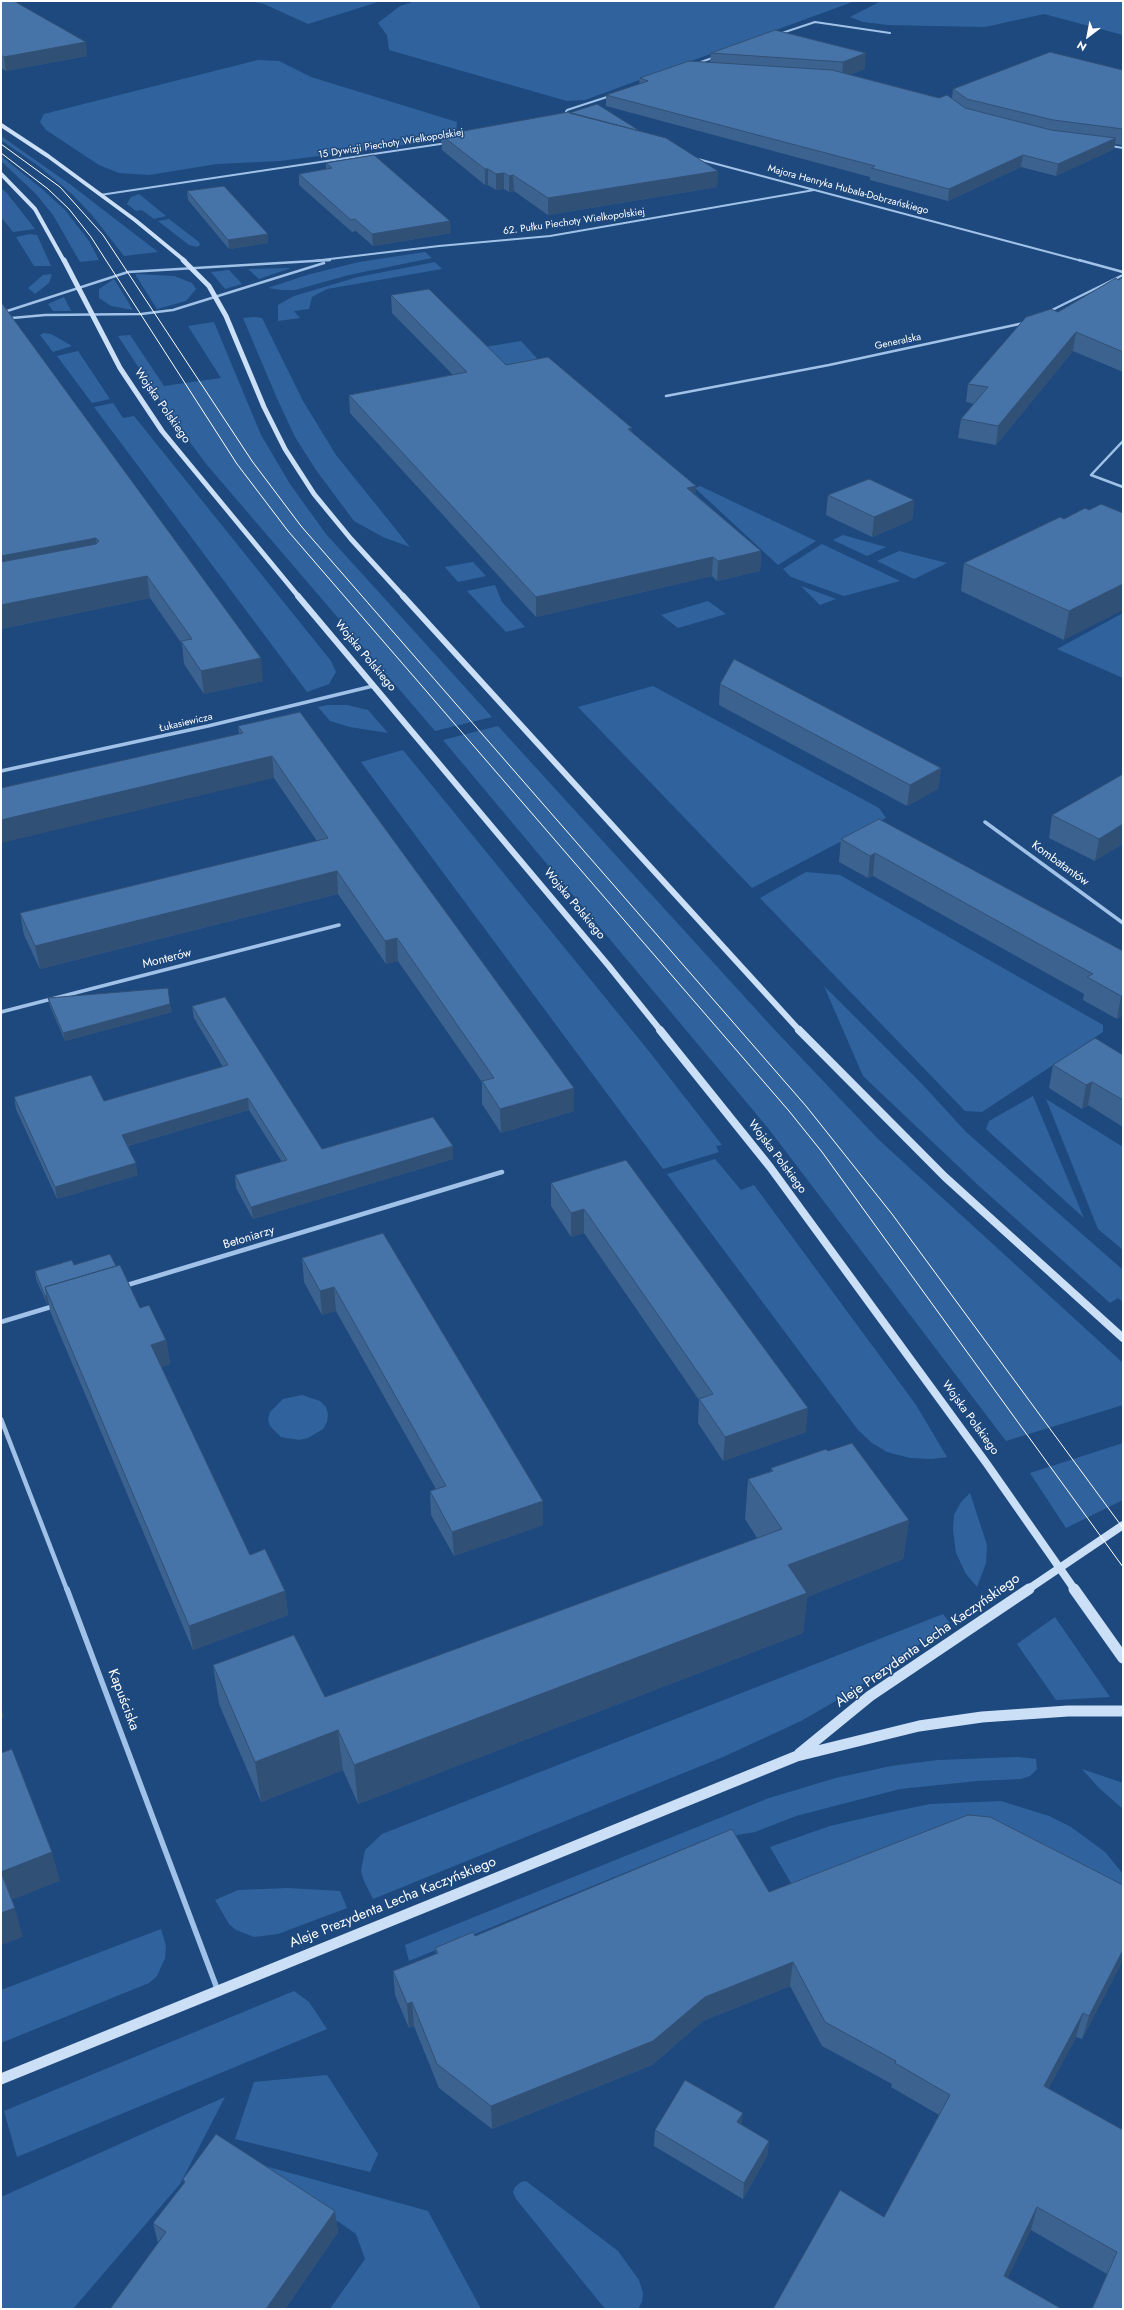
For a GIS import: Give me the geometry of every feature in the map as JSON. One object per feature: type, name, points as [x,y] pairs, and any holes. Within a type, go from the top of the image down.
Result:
[{"type":"street","points":[[777,35],[815,22],[890,32]]},
{"type":"street","points":[[695,64],[718,56]]},
{"type":"street","points":[[564,121],[563,114],[567,110],[614,95]]},
{"type":"street","points":[[1,125],[48,156],[194,269],[216,297],[264,407],[285,449],[314,494],[351,539],[812,1044],[951,1182],[1123,1338]]},
{"type":"street","name":"15 Dywizji Piechoty Wielkopolskiej","points":[[100,195],[451,142]]},
{"type":"street","points":[[1110,145],[1123,148]]},
{"type":"street","name":"Majora Henryka Hubala-Dobrzańskiego","points":[[692,158],[1123,273]]},
{"type":"street","name":"Wojska Polskiego","points":[[1,174],[25,198],[48,229],[90,314],[120,368],[166,436],[204,484],[608,965],[770,1167],[987,1464],[1123,1658]]},
{"type":"street","name":"62. Pułku Piechoty Wielkopolskiej","points":[[334,260],[433,247],[550,236],[725,207],[814,190]]},
{"type":"street","points":[[1,313],[128,272],[150,269],[194,269],[334,260]]},
{"type":"street","points":[[1,319],[90,314],[155,313],[187,307],[275,277],[334,260]]},
{"type":"street","points":[[1045,314],[1123,273]]},
{"type":"street","name":"Generalska","points":[[666,396],[998,330],[1031,321]]},
{"type":"street","points":[[1123,441],[1091,475],[1123,487]]},
{"type":"street","name":"Łukasiewicza","points":[[1,771],[208,726],[373,686]]},
{"type":"street","name":"Kombatantów","points":[[985,822],[1123,923]]},
{"type":"street","name":"Monterów","points":[[1,1012],[339,925]]},
{"type":"street","name":"Betoniarzy","points":[[119,1287],[502,1172]]},
{"type":"street","points":[[1,1322],[60,1304]]},
{"type":"street","name":"Kapuściska","points":[[1,1419],[112,1706],[218,1991]]},
{"type":"street","name":"Aleje Prezydenta Lecha Kaczyńskiego","points":[[796,1756],[870,1696],[1123,1525]]},
{"type":"street","name":"Aleje Prezydenta Lecha Kaczyńskiego","points":[[1,2079],[796,1756],[919,1726],[982,1717],[1068,1710],[1123,1711]]},
{"type":"shaded area","points":[[251,1],[381,1],[308,24],[264,4]]},
{"type":"shaded area","points":[[416,1],[855,1],[585,100],[567,101],[389,50],[387,35],[378,23],[400,6]]},
{"type":"shaded area","points":[[881,1],[1123,1],[1123,35],[1044,14],[985,27],[888,25],[863,22],[850,17]]},
{"type":"shaded area","points":[[258,60],[279,61],[311,77],[457,122],[456,133],[436,141],[280,161],[217,164],[149,175],[119,173],[99,165],[46,130],[40,122],[44,114]]},
{"type":"shaded area","points":[[1,136],[71,185],[158,252],[124,256],[92,215],[73,195],[40,167],[1,140]]},
{"type":"shaded area","points":[[1,156],[42,189],[65,210],[89,241],[99,260],[80,262],[53,215],[36,194],[1,161]]},
{"type":"shaded area","points":[[1,188],[6,192],[35,229],[13,232],[1,217]]},
{"type":"shaded area","points":[[139,194],[166,216],[154,219],[142,210],[136,211],[127,204],[131,197]]},
{"type":"shaded area","points":[[169,219],[199,242],[200,245],[197,247],[189,245],[158,221]]},
{"type":"shaded area","points":[[30,234],[37,235],[51,266],[34,266],[16,237]]},
{"type":"shaded area","points":[[425,252],[432,258],[349,275],[295,290],[268,288],[307,275],[359,262]]},
{"type":"shaded area","points":[[435,262],[442,269],[327,289],[312,297],[309,309],[294,311],[300,318],[278,321],[278,305],[294,296],[358,277]]},
{"type":"shaded area","points":[[291,268],[259,279],[248,269]]},
{"type":"shaded area","points":[[229,270],[242,284],[225,289],[211,272]]},
{"type":"shaded area","points":[[52,274],[49,283],[35,294],[28,288],[43,275]]},
{"type":"shaded area","points":[[135,274],[174,276],[192,283],[196,289],[186,301],[157,309]]},
{"type":"shaded area","points":[[114,279],[133,310],[111,306],[99,298],[99,289]]},
{"type":"shaded area","points":[[64,297],[71,311],[53,311],[48,304]]},
{"type":"shaded area","points":[[243,318],[262,318],[303,401],[336,455],[410,547],[383,537],[354,521],[316,470],[295,437]]},
{"type":"shaded area","points":[[214,322],[261,435],[290,484],[326,534],[492,717],[435,731],[207,465],[168,413],[118,336],[130,335],[164,386],[221,378],[188,326]]},
{"type":"shaded area","points":[[44,333],[51,334],[72,346],[53,352],[40,335]]},
{"type":"shaded area","points":[[521,341],[544,366],[508,371],[485,347]]},
{"type":"shaded area","points":[[78,351],[110,399],[92,403],[57,356]]},
{"type":"shaded area","points":[[113,403],[123,418],[134,416],[331,661],[336,672],[329,684],[307,692],[94,407]]},
{"type":"shaded area","points":[[700,486],[816,541],[778,565],[695,488]]},
{"type":"shaded area","points":[[843,535],[886,547],[867,556],[833,540]]},
{"type":"shaded area","points":[[822,544],[900,581],[844,596],[791,577],[783,569]]},
{"type":"shaded area","points":[[899,551],[947,563],[914,579],[877,561]]},
{"type":"shaded area","points":[[473,562],[486,576],[458,582],[445,567]]},
{"type":"shaded area","points":[[495,585],[502,602],[525,627],[506,632],[467,591]]},
{"type":"shaded area","points":[[801,586],[836,599],[820,605]]},
{"type":"shaded area","points":[[708,601],[726,614],[678,628],[661,615]]},
{"type":"shaded area","points":[[1123,613],[1123,678],[1057,649]]},
{"type":"shaded area","points":[[653,686],[879,808],[886,818],[752,888],[578,707]]},
{"type":"shaded area","points":[[328,705],[347,705],[368,710],[388,733],[350,727],[330,721],[318,707]]},
{"type":"shaded area","points":[[498,726],[772,1027],[879,1140],[1123,1363],[1123,1405],[1006,1441],[768,1128],[443,740]]},
{"type":"shaded area","points":[[403,750],[648,1050],[722,1145],[716,1146],[719,1152],[663,1169],[361,762]]},
{"type":"shaded area","points":[[806,872],[840,875],[1103,1025],[1103,1032],[982,1112],[965,1111],[760,898]]},
{"type":"shaded area","points":[[824,986],[923,1085],[966,1132],[1123,1270],[1123,1302],[1118,1298],[1110,1303],[978,1185],[863,1076]]},
{"type":"shaded area","points":[[1033,1096],[1084,1218],[986,1129],[989,1121]]},
{"type":"shaded area","points":[[1046,1099],[1123,1147],[1123,1250],[1098,1229]]},
{"type":"shaded area","points":[[715,1159],[741,1190],[754,1185],[916,1405],[947,1457],[932,1459],[910,1458],[887,1452],[872,1443],[858,1430],[667,1174]]},
{"type":"shaded area","points":[[302,1395],[320,1401],[326,1407],[328,1414],[327,1422],[323,1429],[308,1438],[299,1440],[281,1437],[270,1426],[268,1419],[270,1412],[283,1399]]},
{"type":"shaded area","points":[[1123,1443],[1123,1500],[1066,1528],[1030,1473]]},
{"type":"shaded area","points":[[970,1493],[987,1545],[986,1563],[977,1587],[966,1574],[956,1553],[953,1530],[954,1515],[961,1502]]},
{"type":"shaded area","points":[[943,1614],[950,1623],[851,1692],[801,1721],[723,1757],[373,1899],[364,1881],[361,1871],[365,1850],[382,1834]]},
{"type":"shaded area","points":[[1055,1617],[1110,1697],[1056,1700],[1017,1644]]},
{"type":"shaded area","points":[[1018,1757],[1036,1759],[1037,1769],[1030,1776],[1021,1779],[977,1781],[900,1789],[796,1816],[755,1832],[731,1836],[722,1833],[409,1961],[405,1945],[769,1798],[836,1778],[891,1766],[938,1760]]},
{"type":"shaded area","points":[[1082,1769],[1123,1783],[1123,1809],[1099,1788]]},
{"type":"shaded area","points":[[1001,1801],[1049,1816],[1071,1827],[1105,1852],[1123,1874],[1123,1913],[802,1902],[770,1847],[830,1826],[930,1804]]},
{"type":"shaded area","points":[[288,1888],[340,1891],[347,1908],[278,1934],[254,1937],[236,1930],[229,1924],[215,1900],[238,1890]]},
{"type":"shaded area","points":[[161,1929],[166,1946],[165,1958],[157,1976],[149,1983],[1,2043],[1,1990]]},
{"type":"shaded area","points":[[294,1991],[309,2002],[327,2029],[17,2157],[4,2111]]},
{"type":"shaded area","points":[[327,2075],[378,2154],[370,2172],[235,2139],[254,2082]]},
{"type":"shaded area","points":[[225,2097],[180,2184],[73,2309],[1,2309],[1,2197]]},
{"type":"shaded area","points":[[254,2163],[428,2211],[481,2309],[330,2309],[365,2259],[356,2234]]},
{"type":"shaded area","points":[[526,2181],[618,2251],[639,2280],[643,2293],[642,2302],[638,2309],[606,2309],[601,2304],[516,2199],[513,2192],[515,2187],[521,2182]]},
{"type":"building","points":[[1,1],[14,1],[86,42],[4,57],[1,55]]},
{"type":"building","points":[[775,30],[866,53],[843,62],[711,53]]},
{"type":"building","points":[[1050,52],[1123,70],[1123,129],[1053,120],[967,99],[953,89]]},
{"type":"building","points":[[689,61],[832,70],[939,98],[947,95],[965,108],[1051,130],[1116,138],[1058,164],[1023,155],[949,189],[871,168],[875,166],[606,95],[648,81],[640,78]]},
{"type":"building","points":[[597,104],[640,131],[569,113]]},
{"type":"building","points":[[568,112],[666,138],[718,171],[548,198],[513,175],[509,176],[504,173],[496,174],[488,169],[485,169],[441,135]]},
{"type":"building","points":[[374,155],[450,221],[372,234],[355,219],[351,220],[299,174],[332,168],[326,163]]},
{"type":"building","points":[[224,186],[268,234],[228,240],[187,191]]},
{"type":"building","points":[[1123,277],[1123,352],[1076,332],[998,426],[961,419],[988,387],[968,384],[1026,317],[1051,309],[1058,312],[1116,278],[1118,280]]},
{"type":"building","points":[[429,289],[506,365],[548,357],[632,428],[628,429],[696,486],[687,488],[761,551],[718,561],[713,557],[536,597],[349,395],[467,372],[391,295]]},
{"type":"building","points":[[1,302],[261,658],[201,671],[181,641],[192,639],[147,576],[1,605],[1,562],[96,544],[99,541],[96,538],[1,556]]},
{"type":"building","points":[[869,479],[914,500],[874,517],[828,495]]},
{"type":"building","points":[[1101,504],[1123,513],[1123,584],[1069,611],[964,563],[1060,517],[1064,519],[1085,508],[1089,510]]},
{"type":"building","points":[[734,659],[941,768],[910,785],[720,684]]},
{"type":"building","points":[[300,712],[574,1088],[500,1109],[482,1081],[494,1078],[397,938],[385,941],[337,871],[35,946],[20,913],[328,838],[272,756],[1,820],[1,788],[243,733],[238,726]]},
{"type":"building","points":[[1123,774],[1123,824],[1099,839],[1052,815]]},
{"type":"building","points":[[879,819],[1123,951],[1123,995],[1121,996],[1087,977],[1093,974],[875,853],[870,856],[841,839]]},
{"type":"building","points":[[168,988],[170,1004],[63,1033],[48,998]]},
{"type":"building","points":[[225,997],[322,1149],[433,1117],[453,1146],[251,1207],[235,1175],[287,1160],[248,1098],[122,1135],[136,1163],[55,1187],[14,1097],[91,1075],[104,1101],[228,1065],[192,1006]]},
{"type":"building","points":[[1095,1038],[1123,1055],[1123,1100],[1092,1082],[1086,1085],[1053,1065]]},
{"type":"building","points":[[626,1160],[808,1408],[725,1437],[699,1399],[713,1394],[584,1209],[571,1213],[551,1183]]},
{"type":"building","points":[[383,1233],[543,1501],[452,1532],[430,1491],[446,1486],[334,1287],[320,1291],[302,1258]]},
{"type":"building","points":[[110,1254],[116,1266],[45,1287],[47,1295],[45,1296],[35,1271],[72,1260],[74,1265]]},
{"type":"building","points":[[120,1265],[140,1308],[149,1305],[166,1340],[151,1345],[250,1555],[265,1549],[285,1591],[189,1626],[45,1287]]},
{"type":"building","points":[[852,1443],[909,1520],[788,1565],[807,1593],[354,1765],[338,1730],[255,1762],[213,1665],[294,1635],[325,1697],[782,1529],[748,1479],[773,1471],[771,1468],[826,1449],[828,1451]]},
{"type":"building","points":[[12,1749],[52,1852],[1,1872],[1,1753]]},
{"type":"building","points":[[968,1815],[990,1817],[1123,1885],[1123,1950],[1089,2016],[1083,2013],[1044,2086],[1123,2130],[1123,2309],[1092,2309],[1117,2252],[1037,2207],[1004,2276],[1062,2309],[773,2309],[840,2190],[884,2217],[950,2095],[895,2063],[896,2061],[825,2022],[793,1962],[705,1997],[653,2041],[491,2106],[437,2064],[412,2002],[407,2004],[393,1971],[438,1953],[435,1948],[473,1932],[475,1936],[732,1829],[769,1892]]},
{"type":"building","points":[[1,1872],[15,1908],[1,1913]]},
{"type":"building","points":[[685,2080],[743,2113],[737,2122],[769,2141],[744,2183],[655,2130]]},
{"type":"building","points":[[216,2134],[335,2211],[266,2309],[110,2309],[166,2232],[153,2223],[185,2182],[183,2179]]},
{"type":"tram line","points":[[1,144],[60,187],[103,235],[252,461],[301,526],[806,1106],[892,1214],[1123,1528]]},
{"type":"tram line","points":[[1,153],[48,189],[69,209],[91,237],[237,464],[288,531],[789,1111],[822,1152],[1123,1567]]}]
